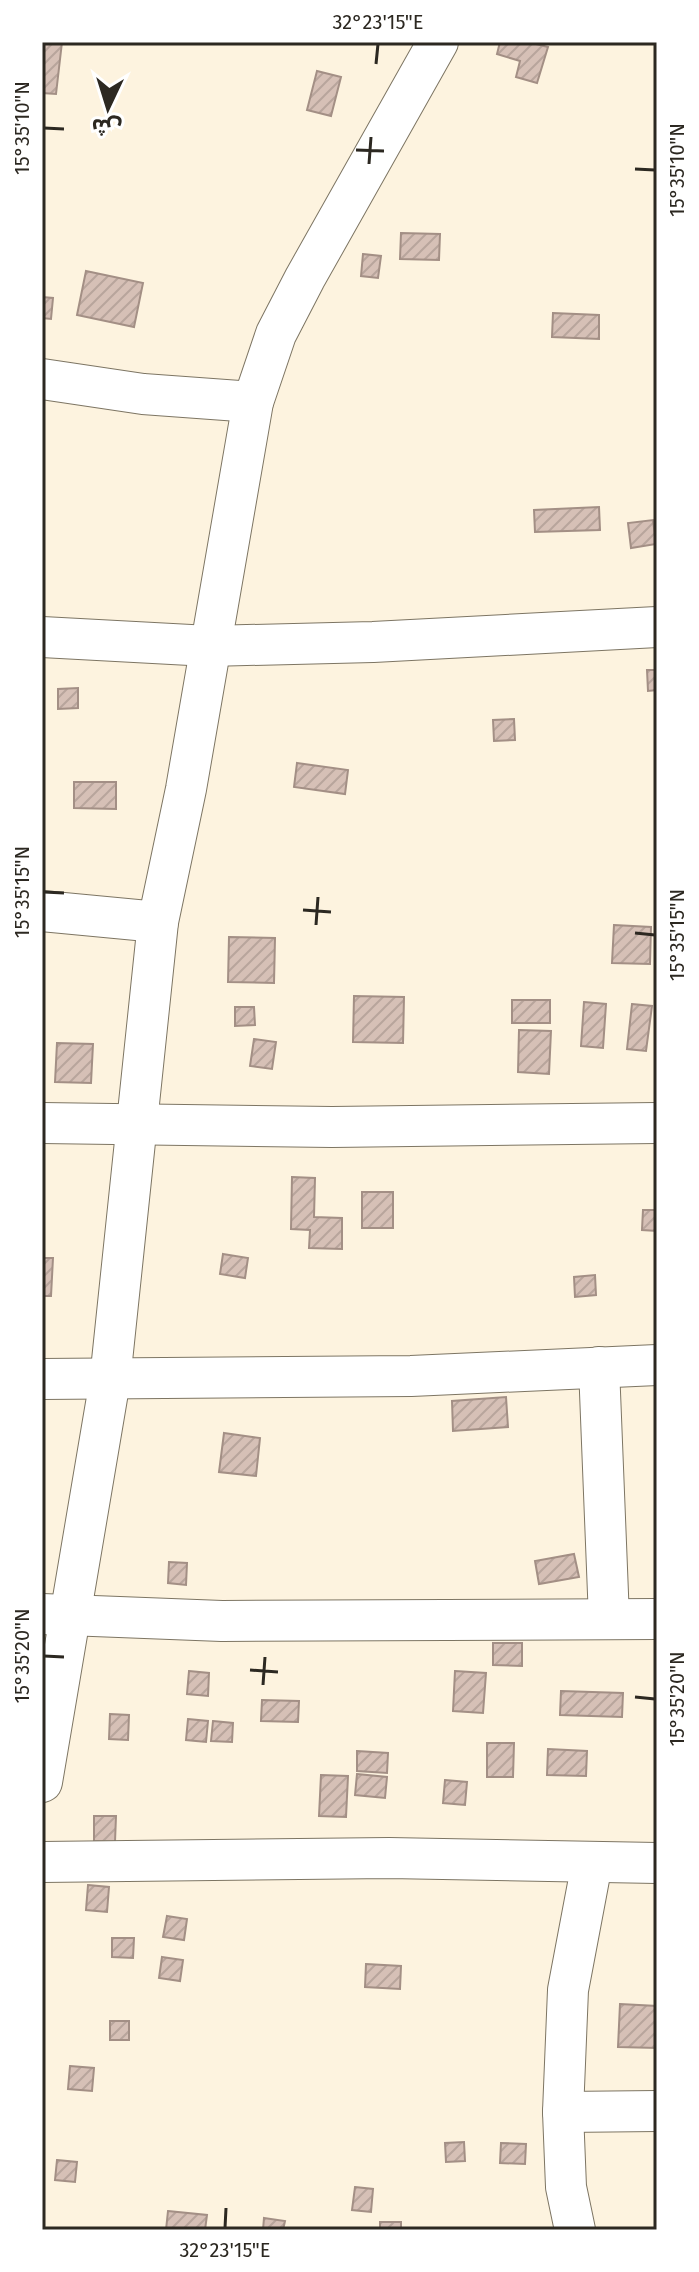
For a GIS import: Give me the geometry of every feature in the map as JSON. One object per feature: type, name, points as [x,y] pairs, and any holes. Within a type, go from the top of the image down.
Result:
[{"type":"street","points":[[42,1782],[57,1614],[110,1380],[158,922],[186,789],[253,402],[276,334],[438,42]]},
{"type":"street","points":[[42,379],[143,394],[253,402]]},
{"type":"street","points":[[42,637],[209,646],[373,642],[657,627]]},
{"type":"street","points":[[42,911],[158,922]]},
{"type":"street","points":[[42,1123],[332,1127],[657,1123]]},
{"type":"street","points":[[42,1379],[411,1376],[657,1365]]},
{"type":"street","points":[[599,1367],[609,1619]]},
{"type":"street","points":[[57,1614],[222,1621],[657,1619]]},
{"type":"street","points":[[42,1862],[389,1858],[657,1863]]},
{"type":"street","points":[[575,2230],[566,2187],[563,2112],[568,1990],[592,1863]]},
{"type":"street","points":[[563,2112],[657,2111]]},
{"type":"building","points":[[42,42],[62,42],[56,94],[42,93]]},
{"type":"building","points":[[500,42],[528,42],[548,47],[537,83],[516,77],[520,61],[497,54]]},
{"type":"building","points":[[317,71],[341,77],[331,116],[307,110]]},
{"type":"building","points":[[401,233],[440,234],[439,260],[400,259]]},
{"type":"building","points":[[363,254],[381,256],[378,278],[361,276]]},
{"type":"building","points":[[86,271],[143,283],[134,327],[77,315]]},
{"type":"building","points":[[42,297],[53,298],[51,319],[42,318]]},
{"type":"building","points":[[553,313],[599,315],[599,339],[552,337]]},
{"type":"building","points":[[599,507],[600,530],[535,532],[534,510]]},
{"type":"building","points":[[653,520],[656,544],[631,548],[628,523]]},
{"type":"building","points":[[647,670],[657,670],[657,690],[648,691]]},
{"type":"building","points":[[78,688],[78,708],[58,709],[58,689]]},
{"type":"building","points":[[514,719],[515,740],[494,741],[493,720]]},
{"type":"building","points":[[297,763],[348,770],[345,794],[294,787]]},
{"type":"building","points":[[74,782],[116,782],[116,809],[74,808]]},
{"type":"building","points":[[614,925],[651,927],[650,964],[612,963]]},
{"type":"building","points":[[229,937],[275,938],[274,983],[228,982]]},
{"type":"building","points":[[354,996],[404,997],[403,1043],[353,1042]]},
{"type":"building","points":[[512,1000],[550,1000],[550,1023],[512,1023]]},
{"type":"building","points":[[584,1002],[606,1004],[603,1048],[581,1046]]},
{"type":"building","points":[[632,1004],[652,1006],[646,1051],[627,1049]]},
{"type":"building","points":[[235,1007],[254,1007],[255,1025],[235,1026]]},
{"type":"building","points":[[519,1030],[551,1031],[549,1074],[518,1072]]},
{"type":"building","points":[[254,1039],[276,1042],[272,1069],[250,1066]]},
{"type":"building","points":[[57,1043],[93,1044],[91,1083],[55,1082]]},
{"type":"building","points":[[292,1177],[315,1178],[314,1217],[342,1218],[342,1249],[309,1248],[310,1230],[291,1229]]},
{"type":"building","points":[[362,1192],[393,1192],[393,1228],[362,1228]]},
{"type":"building","points":[[643,1210],[657,1210],[657,1231],[642,1230]]},
{"type":"building","points":[[223,1254],[248,1258],[245,1278],[220,1274]]},
{"type":"building","points":[[42,1258],[53,1258],[51,1296],[42,1296]]},
{"type":"building","points":[[595,1275],[596,1295],[575,1297],[574,1277]]},
{"type":"building","points":[[506,1397],[508,1427],[453,1431],[452,1401]]},
{"type":"building","points":[[224,1433],[260,1438],[256,1476],[219,1472]]},
{"type":"building","points":[[574,1554],[579,1577],[539,1584],[535,1561]]},
{"type":"building","points":[[169,1562],[187,1563],[186,1585],[168,1583]]},
{"type":"building","points":[[493,1643],[522,1643],[522,1666],[493,1665]]},
{"type":"building","points":[[189,1671],[209,1673],[208,1696],[187,1694]]},
{"type":"building","points":[[455,1671],[486,1673],[483,1713],[453,1711]]},
{"type":"building","points":[[561,1691],[623,1693],[622,1717],[560,1715]]},
{"type":"building","points":[[262,1700],[299,1701],[298,1722],[261,1721]]},
{"type":"building","points":[[110,1714],[129,1715],[128,1740],[109,1739]]},
{"type":"building","points":[[188,1719],[208,1721],[206,1742],[186,1740]]},
{"type":"building","points":[[213,1721],[233,1723],[232,1742],[211,1741]]},
{"type":"building","points":[[487,1743],[514,1743],[513,1777],[487,1777]]},
{"type":"building","points":[[548,1749],[587,1751],[586,1776],[547,1775]]},
{"type":"building","points":[[357,1751],[388,1753],[387,1773],[357,1771]]},
{"type":"building","points":[[357,1774],[387,1777],[385,1798],[355,1795]]},
{"type":"building","points":[[321,1775],[348,1776],[346,1817],[319,1816]]},
{"type":"building","points":[[445,1780],[467,1782],[465,1805],[443,1803]]},
{"type":"building","points":[[94,1816],[116,1816],[115,1842],[94,1841]]},
{"type":"building","points":[[88,1885],[109,1887],[107,1912],[86,1910]]},
{"type":"building","points":[[167,1916],[187,1919],[184,1940],[163,1937]]},
{"type":"building","points":[[112,1938],[134,1938],[133,1958],[112,1957]]},
{"type":"building","points":[[162,1957],[183,1960],[180,1981],[159,1978]]},
{"type":"building","points":[[366,1964],[401,1966],[400,1989],[365,1987]]},
{"type":"building","points":[[620,2004],[657,2006],[657,2048],[618,2047]]},
{"type":"building","points":[[110,2021],[129,2021],[129,2040],[110,2040]]},
{"type":"building","points":[[70,2066],[94,2068],[92,2091],[68,2089]]},
{"type":"building","points":[[464,2142],[465,2161],[446,2162],[445,2143]]},
{"type":"building","points":[[501,2143],[526,2144],[525,2164],[500,2163]]},
{"type":"building","points":[[57,2160],[77,2162],[75,2182],[55,2180]]},
{"type":"building","points":[[355,2187],[373,2189],[371,2212],[352,2210]]},
{"type":"building","points":[[168,2211],[207,2215],[205,2230],[166,2230]]},
{"type":"building","points":[[264,2218],[285,2221],[283,2230],[263,2230]]},
{"type":"building","points":[[380,2222],[401,2222],[401,2230],[380,2230]]}]
